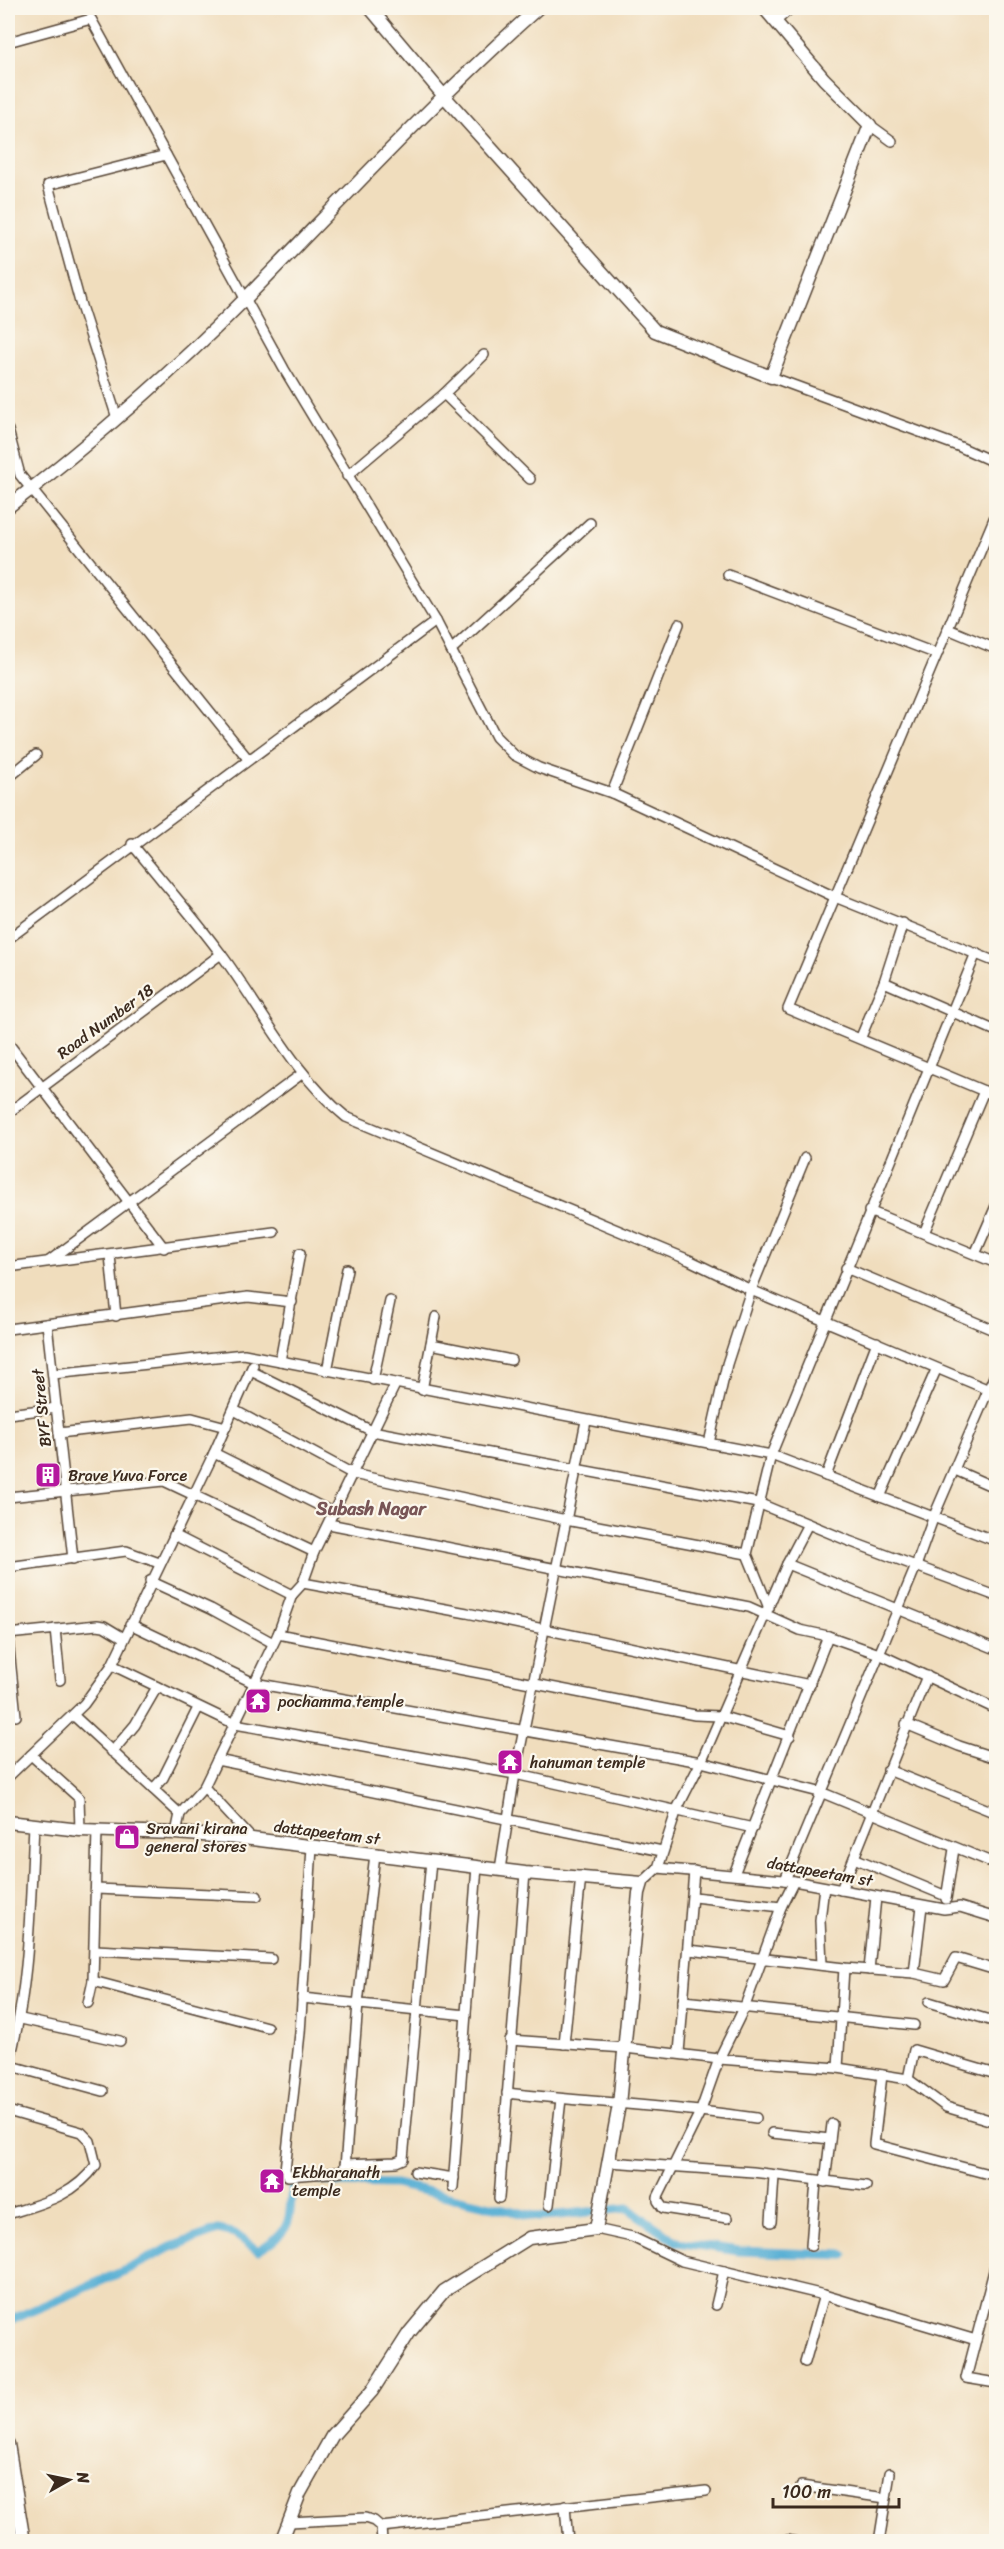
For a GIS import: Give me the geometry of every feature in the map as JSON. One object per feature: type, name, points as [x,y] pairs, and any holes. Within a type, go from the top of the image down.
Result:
[{"type":"street","points":[[370,8],[444,96],[655,331],[771,377],[958,446],[996,463]]},
{"type":"street","points":[[8,507],[148,392],[245,299],[345,193],[538,8]]},
{"type":"street","points":[[764,8],[824,79],[870,125],[892,141]]},
{"type":"street","points":[[776,21],[791,8]]},
{"type":"street","points":[[8,42],[91,19],[245,299],[347,476],[436,621],[496,737],[514,755],[539,768],[612,794],[835,897],[996,962]]},
{"type":"street","points":[[771,377],[870,125]]},
{"type":"street","points":[[117,418],[81,306],[48,185],[165,155]]},
{"type":"street","points":[[347,476],[444,394],[484,355]]},
{"type":"street","points":[[444,394],[530,479]]},
{"type":"street","points":[[8,430],[20,475],[248,759]]},
{"type":"street","points":[[996,514],[788,1008],[996,1096]]},
{"type":"street","points":[[451,650],[590,523]]},
{"type":"street","points":[[728,575],[937,654]]},
{"type":"street","points":[[8,939],[132,844],[436,621]]},
{"type":"street","points":[[612,794],[679,624]]},
{"type":"street","points":[[948,629],[996,649]]},
{"type":"street","points":[[8,778],[36,755]]},
{"type":"street","points":[[132,844],[221,954],[303,1072],[332,1106],[364,1126],[689,1260],[751,1290],[877,1342],[936,1370],[989,1390]]},
{"type":"street","points":[[861,1037],[884,982],[903,923]]},
{"type":"street","name":"Road Number 18","points":[[8,1113],[221,954]]},
{"type":"street","points":[[768,1611],[747,1554],[771,1455],[976,954]]},
{"type":"street","points":[[884,982],[996,1031]]},
{"type":"street","points":[[8,1043],[164,1248]]},
{"type":"street","points":[[49,1261],[128,1199],[303,1072]]},
{"type":"street","points":[[924,1233],[984,1090]]},
{"type":"street","points":[[709,1443],[727,1364],[751,1290],[805,1158]]},
{"type":"street","points":[[976,1252],[996,1206]]},
{"type":"street","points":[[870,1211],[976,1252],[996,1263]]},
{"type":"street","points":[[8,1267],[273,1232]]},
{"type":"street","points":[[280,1361],[300,1253]]},
{"type":"street","points":[[110,1255],[116,1316]]},
{"type":"street","points":[[846,1268],[996,1331]]},
{"type":"street","points":[[327,1371],[347,1269]]},
{"type":"street","points":[[8,1329],[248,1297],[292,1302]]},
{"type":"street","points":[[373,1380],[390,1301]]},
{"type":"street","points":[[422,1390],[436,1317]]},
{"type":"street","name":"BYF Street","points":[[47,1324],[73,1559]]},
{"type":"street","points":[[826,1476],[877,1342]]},
{"type":"street","points":[[431,1344],[511,1360]]},
{"type":"street","points":[[53,1374],[244,1354],[422,1390],[771,1455],[996,1541]]},
{"type":"street","points":[[8,1777],[84,1704],[112,1665],[150,1581],[195,1494],[256,1357]]},
{"type":"street","points":[[880,1497],[936,1370]]},
{"type":"street","points":[[251,1371],[372,1431],[758,1503],[996,1596]]},
{"type":"street","points":[[727,2218],[660,2206],[658,2197],[676,2165],[701,2110],[719,2059],[745,2006],[823,1793],[896,1610],[916,1566],[934,1516],[996,1376]]},
{"type":"street","points":[[176,1833],[180,1814],[204,1787],[217,1761],[275,1638],[292,1595],[303,1583],[314,1552],[396,1385]]},
{"type":"street","points":[[8,1414],[57,1408]]},
{"type":"street","points":[[234,1410],[353,1474],[566,1520],[747,1554]]},
{"type":"street","points":[[59,1433],[192,1418],[226,1427]]},
{"type":"street","points":[[500,1869],[515,1774],[586,1421]]},
{"type":"street","points":[[214,1453],[334,1513]]},
{"type":"street","points":[[955,1470],[996,1488]]},
{"type":"street","points":[[8,1497],[164,1481],[314,1552]]},
{"type":"street","points":[[329,1524],[557,1567],[768,1611],[800,1630],[828,1636],[879,1654],[996,1709]]},
{"type":"street","points":[[597,2225],[619,2105],[639,1893],[642,1883],[658,1868],[677,1809],[701,1762],[787,1564],[808,1524]]},
{"type":"street","points":[[174,1535],[292,1595]]},
{"type":"street","points":[[8,1567],[126,1551],[159,1563]]},
{"type":"street","points":[[787,1564],[996,1649]]},
{"type":"street","points":[[150,1581],[275,1638],[453,1668],[695,1715],[720,1716],[790,1736]]},
{"type":"street","points":[[303,1583],[463,1612],[810,1685]]},
{"type":"street","points":[[130,1624],[254,1683],[525,1729],[701,1762],[823,1793],[872,1811],[954,1849],[996,1864]]},
{"type":"street","points":[[16,1716],[8,1637],[97,1625],[104,1626],[124,1638]]},
{"type":"street","points":[[56,1629],[60,1680]]},
{"type":"street","points":[[734,1874],[828,1636]]},
{"type":"street","points":[[112,1665],[235,1724],[515,1774],[753,1828]]},
{"type":"street","points":[[842,1890],[927,1676]]},
{"type":"street","points":[[112,1752],[135,1725],[157,1687]]},
{"type":"street","points":[[153,1789],[163,1778],[198,1708]]},
{"type":"street","points":[[73,1715],[180,1814]]},
{"type":"street","points":[[906,1724],[959,1746],[996,1758]]},
{"type":"street","points":[[31,1755],[79,1798],[80,1830]]},
{"type":"street","points":[[217,1761],[662,1851]]},
{"type":"street","points":[[888,1770],[996,1813]]},
{"type":"street","points":[[204,1787],[252,1839]]},
{"type":"street","name":"dattapeetam st","points":[[8,1822],[80,1830],[176,1833],[252,1839],[525,1873],[642,1883]]},
{"type":"street","points":[[34,1825],[28,1962],[21,2019],[8,2065],[103,2091]]},
{"type":"street","points":[[88,2003],[93,1981],[95,1950],[97,1830]]},
{"type":"street","points":[[312,1846],[302,1998],[285,2174],[288,2176],[341,2172],[345,2164],[358,2004],[375,1854]]},
{"type":"street","points":[[944,1909],[954,1849]]},
{"type":"street","points":[[854,1858],[946,1896]]},
{"type":"street","points":[[345,2164],[396,2162],[403,2159],[427,1861]]},
{"type":"street","points":[[415,2172],[453,2183],[477,1866]]},
{"type":"street","name":"dattapeetam st","points":[[658,1868],[789,1881],[922,1906],[944,1909],[960,1907],[996,1918]]},
{"type":"street","points":[[679,2053],[694,1897],[694,1871]]},
{"type":"street","points":[[499,2198],[525,1873]]},
{"type":"street","points":[[564,2044],[581,1876]]},
{"type":"street","points":[[822,1965],[820,1920],[824,1887]]},
{"type":"street","points":[[96,1889],[257,1896]]},
{"type":"street","points":[[694,1897],[781,1907]]},
{"type":"street","points":[[869,1970],[876,1897]]},
{"type":"street","points":[[914,1973],[922,1906]]},
{"type":"street","points":[[95,1950],[271,1959]]},
{"type":"street","points":[[689,1950],[844,1968],[914,1973],[944,1980],[956,1958],[996,1970]]},
{"type":"street","points":[[838,2068],[844,1968]]},
{"type":"street","points":[[93,1981],[267,2027]]},
{"type":"street","points":[[302,1998],[466,2015]]},
{"type":"street","points":[[683,2001],[914,2025]]},
{"type":"street","points":[[928,2001],[996,2022]]},
{"type":"street","points":[[21,2019],[120,2041]]},
{"type":"street","points":[[510,2040],[625,2048],[719,2059],[838,2068],[908,2079],[946,2107],[996,2122]]},
{"type":"street","points":[[908,2079],[914,2050],[996,2074]]},
{"type":"street","points":[[882,2075],[874,2144],[996,2176]]},
{"type":"street","points":[[507,2093],[619,2105],[701,2110],[756,2118]]},
{"type":"street","points":[[549,2205],[561,2099]]},
{"type":"street","points":[[8,2111],[81,2132],[90,2141],[96,2165],[85,2179],[63,2196],[8,2214]]},
{"type":"street","points":[[811,2246],[820,2182],[832,2124]]},
{"type":"street","points":[[772,2133],[830,2139]]},
{"type":"street","points":[[609,2162],[676,2165],[866,2187]]},
{"type":"street","points":[[771,2222],[774,2176]]},
{"type":"street","points":[[280,2541],[291,2522],[300,2493],[332,2436],[372,2391],[409,2333],[444,2291],[530,2238],[597,2225],[632,2237],[682,2261],[824,2295],[976,2340]]},
{"type":"street","points":[[996,2263],[966,2378],[996,2384]]},
{"type":"street","points":[[716,2305],[724,2271]]},
{"type":"street","points":[[805,2362],[824,2295]]},
{"type":"street","points":[[8,2444],[24,2541]]},
{"type":"street","points":[[879,2541],[890,2473]]},
{"type":"street","points":[[801,2486],[886,2498]]},
{"type":"street","points":[[381,2527],[706,2491]]},
{"type":"street","points":[[565,2506],[568,2541]]},
{"type":"street","points":[[291,2522],[365,2518],[374,2520],[381,2527],[382,2541]]},
{"type":"waterway","points":[[8,2318],[13,2319],[126,2270],[171,2247],[218,2230],[235,2234],[258,2251],[280,2235],[285,2227],[290,2212],[294,2176],[340,2183],[395,2184],[538,2217],[628,2208],[677,2242],[739,2251],[844,2255]]},
{"type":"place","name":"Brave Yuva Force","points":[[48,1475]]},
{"type":"place","name":"pochamma temple","points":[[258,1701]]},
{"type":"place","name":"hanuman temple","points":[[510,1762]]},
{"type":"place","name":"Sravani kirana general stores","points":[[127,1837]]},
{"type":"place","name":"Ekbharanath temple","points":[[272,2181]]},
{"type":"district","name":"Subash Nagar","points":[[371,1509]]}]
